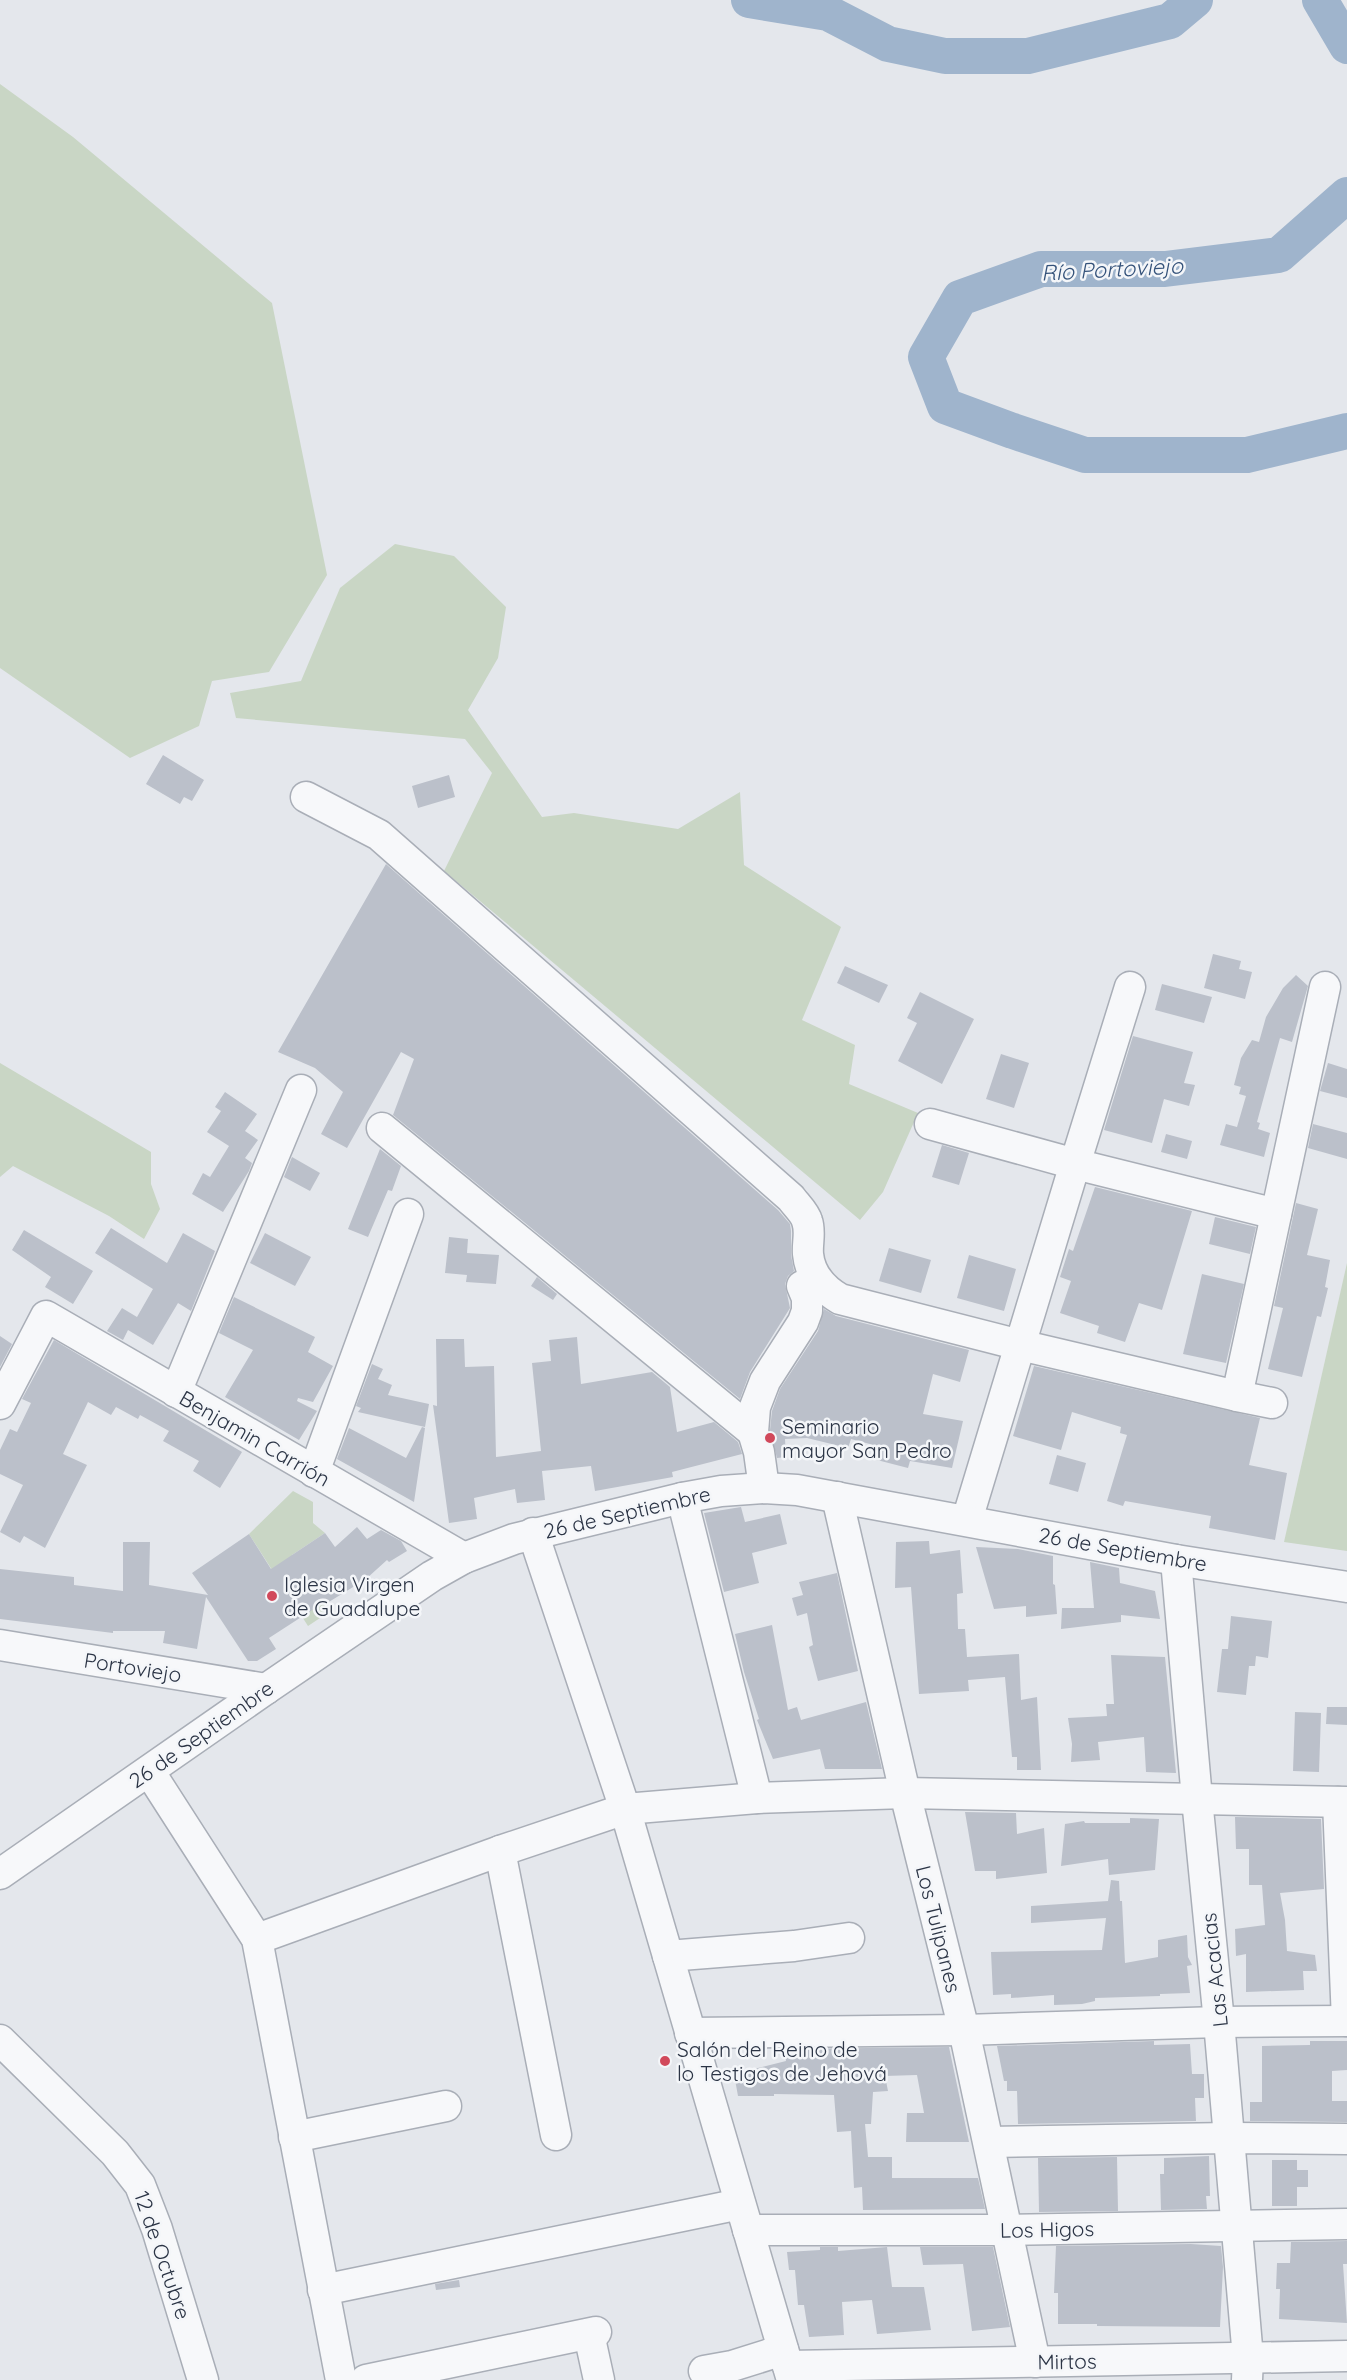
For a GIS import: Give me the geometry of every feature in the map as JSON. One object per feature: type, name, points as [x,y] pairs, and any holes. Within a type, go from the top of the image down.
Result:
[{"type":"street","points":[[306,797],[380,835],[791,1198],[807,1220],[808,1255],[813,1272],[825,1289],[840,1299],[1020,1345],[1272,1403]]},
{"type":"street","points":[[967,1520],[1130,987]]},
{"type":"street","points":[[1237,1396],[1325,987]]},
{"type":"street","points":[[176,1392],[301,1090]]},
{"type":"street","points":[[930,1124],[1075,1164],[1276,1214]]},
{"type":"street","points":[[382,1128],[753,1432]]},
{"type":"street","points":[[314,1472],[408,1214]]},
{"type":"street","points":[[764,1488],[759,1452],[753,1432],[755,1407],[765,1381],[803,1322],[807,1311],[807,1298],[802,1286]]},
{"type":"street","name":"Benjamin Carrión","points":[[0,1404],[46,1316],[464,1558]]},
{"type":"street","name":"26 de Septiembre","points":[[0,1874],[266,1689],[432,1576],[464,1558],[533,1533],[682,1498],[721,1491],[764,1488],[837,1497],[1176,1560],[1347,1586]]},
{"type":"street","name":"Los Tulipanes","points":[[837,1497],[905,1793],[964,2030],[1035,2362]]},
{"type":"street","points":[[682,1498],[757,1798]]},
{"type":"street","points":[[533,1533],[625,1809],[787,2365]]},
{"type":"street","name":"Las Acacias","points":[[1176,1560],[1220,2022],[1247,2369]]},
{"type":"street","name":"Portoviejo","points":[[0,1645],[266,1689]]},
{"type":"street","points":[[149,1771],[257,1939],[341,2380]]},
{"type":"street","points":[[257,1939],[500,1851],[625,1809],[757,1798],[905,1793],[1342,1802],[1347,2021],[1220,2022],[964,2030],[690,2033]]},
{"type":"street","points":[[500,1851],[556,2135]]},
{"type":"street","points":[[668,1956],[794,1946],[849,1938]]},
{"type":"street","name":"12 de Octubre","points":[[0,2040],[115,2153],[140,2185],[157,2229],[197,2377]]},
{"type":"street","points":[[294,2137],[446,2106]]},
{"type":"street","points":[[989,2142],[1229,2138],[1347,2139]]},
{"type":"street","name":"Los Higos","points":[[324,2290],[744,2217],[1007,2230],[1347,2224]]},
{"type":"street","points":[[366,2380],[463,2370],[592,2333],[599,2380]]},
{"type":"street","name":"Mirtos","points":[[704,2371],[732,2366],[1035,2362],[1247,2369],[1347,2356]]},
{"type":"green space","points":[[0,84],[73,137],[272,303],[327,575],[269,672],[212,681],[199,726],[130,758],[0,668]]},
{"type":"green space","points":[[395,544],[454,556],[506,607],[498,658],[468,710],[542,817],[574,813],[678,829],[740,792],[744,865],[841,927],[802,1020],[855,1045],[849,1084],[918,1113],[883,1192],[860,1220],[444,871],[492,773],[465,739],[236,718],[230,693],[301,681],[340,588]]},
{"type":"green space","points":[[0,1063],[151,1152],[151,1184],[160,1209],[144,1239],[109,1216],[13,1166],[0,1177]]},
{"type":"green space","points":[[1347,1263],[1347,1551],[1284,1542]]},
{"type":"green space","points":[[293,1491],[313,1502],[313,1523],[325,1533],[292,1555],[329,1612],[308,1626],[249,1534]]},
{"type":"building","points":[[163,755],[204,780],[192,801],[184,797],[180,804],[146,784]]},
{"type":"building","points":[[449,775],[455,797],[418,808],[412,786]]},
{"type":"building","name":"Seminario mayor San Pedro","points":[[386,864],[778,1210],[790,1224],[794,1271],[788,1276],[785,1284],[790,1308],[750,1372],[740,1399],[393,1115],[414,1059],[401,1052],[347,1148],[321,1134],[343,1092],[315,1068],[278,1052]]},
{"type":"building","points":[[1213,954],[1241,961],[1239,969],[1252,972],[1245,999],[1204,988]]},
{"type":"building","points":[[845,966],[888,985],[879,1003],[837,983]]},
{"type":"building","points":[[1296,975],[1308,986],[1292,1042],[1280,1038],[1257,1122],[1260,1123],[1258,1129],[1270,1133],[1264,1157],[1220,1145],[1226,1124],[1237,1127],[1246,1096],[1239,1094],[1241,1087],[1234,1085],[1241,1058],[1252,1040],[1259,1042],[1266,1017],[1283,988]]},
{"type":"building","points":[[1162,984],[1212,997],[1204,1023],[1155,1010]]},
{"type":"building","points":[[920,992],[974,1019],[942,1084],[898,1061],[917,1023],[907,1018]]},
{"type":"building","points":[[1133,1036],[1193,1052],[1184,1083],[1195,1085],[1189,1106],[1164,1099],[1152,1143],[1104,1130]]},
{"type":"building","points":[[1001,1054],[1029,1063],[1014,1108],[986,1099]]},
{"type":"building","points":[[1328,1063],[1347,1069],[1347,1098],[1320,1091]]},
{"type":"building","points":[[225,1092],[257,1114],[245,1131],[258,1140],[245,1158],[252,1163],[249,1171],[223,1212],[192,1194],[203,1173],[210,1177],[229,1146],[207,1132],[221,1111],[215,1107]]},
{"type":"building","points":[[1313,1124],[1347,1133],[1347,1159],[1308,1148]]},
{"type":"building","points":[[1166,1134],[1192,1141],[1187,1159],[1161,1152]]},
{"type":"building","points":[[942,1145],[969,1153],[959,1185],[932,1177]]},
{"type":"building","points":[[380,1149],[401,1166],[392,1191],[388,1190],[368,1237],[348,1229]]},
{"type":"building","points":[[292,1157],[320,1173],[310,1191],[284,1177]]},
{"type":"building","points":[[1095,1187],[1192,1211],[1162,1310],[1139,1303],[1125,1342],[1097,1333],[1099,1326],[1060,1313],[1071,1281],[1060,1277],[1069,1249],[1073,1251]]},
{"type":"building","points":[[1296,1203],[1318,1209],[1307,1255],[1330,1260],[1325,1287],[1328,1288],[1321,1317],[1317,1316],[1302,1377],[1268,1369],[1283,1308],[1274,1306]]},
{"type":"building","points":[[1215,1217],[1256,1227],[1250,1254],[1209,1244]]},
{"type":"building","points":[[111,1228],[167,1263],[183,1233],[215,1251],[191,1311],[178,1303],[153,1345],[128,1330],[123,1340],[107,1331],[122,1308],[137,1317],[153,1289],[95,1253]]},
{"type":"building","points":[[24,1230],[93,1271],[73,1304],[45,1287],[51,1277],[12,1250]]},
{"type":"building","points":[[265,1233],[311,1257],[295,1286],[250,1263]]},
{"type":"building","points":[[449,1237],[468,1239],[467,1253],[499,1255],[496,1284],[466,1282],[467,1275],[445,1273]]},
{"type":"building","points":[[889,1248],[931,1260],[921,1293],[879,1281]]},
{"type":"building","points":[[969,1255],[1016,1269],[1004,1311],[957,1298]]},
{"type":"building","points":[[1202,1274],[1244,1284],[1226,1363],[1183,1354]]},
{"type":"building","points":[[537,1277],[557,1294],[553,1300],[531,1286]]},
{"type":"building","points":[[234,1297],[315,1337],[308,1352],[333,1366],[313,1402],[298,1398],[297,1401],[317,1411],[299,1440],[225,1397],[253,1350],[219,1333]]},
{"type":"building","points":[[824,1309],[836,1316],[969,1350],[960,1382],[933,1374],[923,1414],[963,1421],[952,1468],[910,1461],[908,1468],[877,1460],[881,1447],[851,1439],[848,1448],[807,1438],[785,1439],[786,1457],[777,1458],[770,1430],[772,1411],[780,1389],[818,1331]]},
{"type":"building","points":[[0,1336],[12,1344],[0,1367]]},
{"type":"building","points":[[577,1337],[581,1384],[652,1372],[670,1387],[677,1432],[714,1422],[738,1442],[742,1454],[672,1472],[673,1477],[595,1491],[591,1466],[542,1471],[545,1500],[517,1503],[515,1489],[474,1498],[477,1519],[449,1523],[433,1405],[437,1406],[436,1339],[464,1339],[465,1367],[494,1366],[496,1457],[541,1451],[532,1363],[551,1361],[549,1340]]},
{"type":"building","points":[[54,1340],[242,1452],[220,1488],[193,1471],[199,1461],[163,1441],[169,1431],[140,1415],[138,1419],[116,1407],[111,1415],[88,1402],[63,1454],[87,1465],[45,1548],[24,1536],[20,1543],[0,1532],[23,1485],[0,1474],[0,1450],[10,1429],[17,1432],[31,1403],[22,1399]]},
{"type":"building","points":[[372,1364],[383,1369],[378,1379],[392,1385],[388,1395],[429,1404],[425,1427],[358,1412],[361,1408],[356,1406]]},
{"type":"building","points":[[1034,1366],[1260,1418],[1249,1465],[1287,1473],[1275,1540],[1209,1528],[1211,1516],[1125,1501],[1123,1506],[1107,1501],[1127,1435],[1120,1433],[1121,1427],[1072,1412],[1061,1450],[1013,1436]]},
{"type":"building","points":[[422,1427],[425,1428],[414,1502],[337,1459],[349,1428],[406,1458]]},
{"type":"building","points":[[1057,1455],[1086,1463],[1078,1492],[1049,1484]]},
{"type":"building","points":[[741,1507],[745,1522],[780,1514],[787,1544],[752,1553],[759,1583],[724,1592],[704,1513]]},
{"type":"building","points":[[357,1527],[367,1539],[381,1530],[401,1541],[407,1551],[389,1562],[387,1560],[366,1579],[324,1605],[323,1603],[269,1638],[276,1649],[257,1661],[248,1661],[206,1597],[197,1649],[163,1643],[165,1631],[113,1631],[113,1633],[0,1619],[0,1569],[74,1577],[74,1585],[123,1591],[123,1542],[150,1542],[149,1585],[208,1595],[192,1573],[249,1534],[271,1569],[325,1533],[335,1547]]},
{"type":"building","points":[[929,1541],[930,1554],[960,1550],[963,1593],[957,1594],[958,1629],[965,1629],[967,1657],[1019,1654],[1021,1700],[1037,1697],[1041,1770],[1017,1770],[1017,1757],[1012,1757],[1005,1677],[968,1680],[969,1691],[919,1694],[911,1587],[895,1588],[896,1542]]},
{"type":"building","points":[[976,1547],[1018,1549],[1053,1556],[1053,1584],[1055,1585],[1057,1614],[1026,1617],[1026,1606],[994,1609]]},
{"type":"building","points":[[1090,1562],[1119,1568],[1120,1583],[1155,1591],[1160,1619],[1121,1615],[1121,1622],[1061,1629],[1062,1608],[1094,1608]]},
{"type":"building","points":[[837,1573],[858,1671],[818,1681],[809,1647],[813,1645],[807,1613],[797,1616],[792,1598],[803,1595],[799,1582]]},
{"type":"building","points":[[1231,1616],[1272,1621],[1268,1658],[1256,1656],[1255,1666],[1249,1666],[1246,1695],[1217,1692],[1222,1649],[1228,1649]]},
{"type":"building","points":[[772,1625],[788,1710],[797,1707],[801,1720],[866,1702],[882,1769],[825,1769],[820,1749],[773,1759],[757,1720],[759,1719],[735,1634]]},
{"type":"building","points":[[1111,1655],[1165,1657],[1176,1773],[1146,1772],[1144,1737],[1098,1742],[1100,1760],[1071,1762],[1072,1744],[1068,1718],[1107,1716],[1106,1704],[1114,1704]]},
{"type":"building","points":[[1327,1707],[1347,1707],[1347,1725],[1326,1724]]},
{"type":"building","points":[[1295,1712],[1321,1713],[1319,1772],[1293,1771]]},
{"type":"building","points":[[965,1812],[1016,1813],[1017,1834],[1044,1828],[1047,1873],[996,1879],[996,1871],[975,1871]]},
{"type":"building","points":[[1235,1817],[1321,1819],[1324,1889],[1280,1893],[1287,1951],[1315,1955],[1317,1971],[1303,1971],[1304,1990],[1246,1992],[1246,1954],[1236,1956],[1235,1929],[1265,1925],[1262,1885],[1249,1885],[1249,1849],[1236,1849]]},
{"type":"building","points":[[1130,1818],[1159,1819],[1155,1870],[1109,1875],[1108,1859],[1061,1866],[1065,1824],[1084,1821],[1085,1823],[1130,1823]]},
{"type":"building","points":[[1111,1880],[1119,1881],[1125,1963],[1158,1957],[1158,1940],[1187,1935],[1188,1957],[1192,1965],[1187,1966],[1190,1993],[1095,1998],[1095,2001],[1082,2004],[1054,2005],[1054,1995],[1011,1998],[1011,1994],[993,1995],[991,1952],[1102,1950],[1106,1918],[1031,1923],[1031,1906],[1108,1901]]},
{"type":"building","points":[[1154,2041],[1154,2045],[1190,2044],[1192,2074],[1204,2074],[1204,2098],[1195,2098],[1196,2121],[1018,2124],[1017,2091],[1007,2091],[1007,2081],[1004,2081],[997,2046]]},
{"type":"building","points":[[1310,2041],[1347,2041],[1347,2070],[1332,2071],[1332,2101],[1347,2101],[1347,2122],[1250,2121],[1250,2102],[1262,2102],[1262,2046],[1310,2045]]},
{"type":"building","points":[[949,2047],[969,2142],[906,2142],[907,2113],[924,2113],[917,2075],[885,2076],[888,2091],[873,2092],[871,2124],[865,2124],[868,2157],[892,2157],[892,2178],[978,2178],[985,2209],[863,2210],[862,2187],[854,2188],[851,2131],[837,2132],[834,2095],[738,2096],[734,2074],[786,2061],[784,2049]]},
{"type":"building","points":[[1209,2156],[1210,2196],[1206,2196],[1207,2209],[1161,2210],[1160,2174],[1164,2174],[1164,2158]]},
{"type":"building","points":[[1117,2157],[1118,2211],[1039,2212],[1038,2158]]},
{"type":"building","points":[[1272,2160],[1297,2160],[1297,2170],[1308,2170],[1308,2187],[1297,2187],[1297,2206],[1272,2206]]},
{"type":"building","points":[[1347,2241],[1347,2264],[1343,2264],[1347,2323],[1279,2319],[1280,2289],[1276,2289],[1277,2263],[1290,2263],[1291,2242]]},
{"type":"building","points":[[1191,2244],[1221,2246],[1223,2267],[1220,2327],[1058,2324],[1058,2293],[1054,2293],[1056,2246]]},
{"type":"building","points":[[820,2247],[838,2247],[838,2251],[887,2247],[892,2287],[924,2287],[931,2330],[877,2334],[872,2300],[842,2302],[844,2335],[809,2337],[804,2305],[798,2305],[795,2270],[789,2270],[787,2252],[820,2250]]},
{"type":"building","points":[[920,2247],[993,2247],[1010,2327],[972,2331],[963,2264],[923,2265]]},
{"type":"building","points":[[459,2280],[460,2287],[436,2290],[435,2284]]},
{"type":"waterway","name":"Río Portoviejo","points":[[749,0],[828,13],[888,44],[945,56],[1028,56],[1170,21],[1195,0]]},
{"type":"waterway","name":"Río Portoviejo","points":[[1320,0],[1347,46]]},
{"type":"waterway","name":"Río Portoviejo","points":[[1347,195],[1279,255],[1165,269],[1041,269],[960,298],[926,357],[945,406],[1085,455],[1247,455],[1347,431]]},
{"type":"place","name":"Seminario mayor San Pedro","points":[[770,1438]]},
{"type":"place","name":"Iglesia Virgen de Guadalupe","points":[[272,1596]]},
{"type":"place","name":"Salón del Reino de lo Testigos de Jehová","points":[[665,2061]]}]
